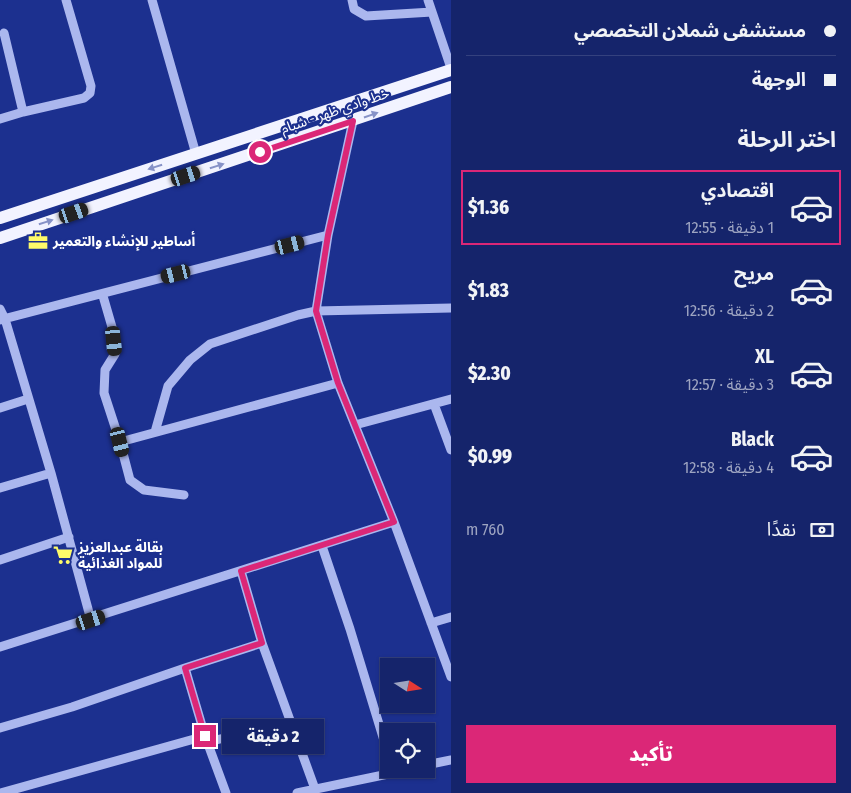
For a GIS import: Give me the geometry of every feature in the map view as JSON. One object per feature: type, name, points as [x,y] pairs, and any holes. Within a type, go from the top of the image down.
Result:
[{"type":"main road","name":"خط وادي ظهر - شبام","points":[[0,218],[451,69]]},
{"type":"main road","name":"خط وادي ظهر - شبام","points":[[0,238],[451,88]]},
{"type":"street","points":[[0,119],[84,98],[90,93],[90,86],[66,0]]},
{"type":"street","points":[[152,0],[196,154]]},
{"type":"street","points":[[352,0],[354,9],[366,16],[432,12]]},
{"type":"street","points":[[428,0],[451,69]]},
{"type":"street","points":[[4,33],[23,112]]},
{"type":"street","points":[[353,121],[328,235],[316,311],[338,383],[394,522],[451,677]]},
{"type":"street","points":[[2,320],[328,235]]},
{"type":"street","points":[[103,296],[112,327],[115,354],[105,370],[104,393],[130,480],[144,490],[184,495]]},
{"type":"street","points":[[154,432],[168,386],[190,360],[210,344],[298,315],[316,311],[451,308]]},
{"type":"street","points":[[0,309],[51,473],[91,620]]},
{"type":"street","points":[[120,442],[338,383]]},
{"type":"street","points":[[0,408],[28,399]]},
{"type":"street","points":[[355,425],[451,399]]},
{"type":"street","points":[[434,404],[451,450]]},
{"type":"street","points":[[0,488],[51,473]]},
{"type":"street","points":[[0,647],[91,620],[394,522]]},
{"type":"street","points":[[0,560],[69,537]]},
{"type":"street","points":[[322,546],[380,727]]},
{"type":"street","points":[[241,571],[262,643],[315,788]]},
{"type":"street","points":[[431,623],[451,617]]},
{"type":"street","points":[[0,728],[262,643]]},
{"type":"street","points":[[185,668],[206,739],[226,793]]},
{"type":"street","points":[[1,793],[206,739],[256,730]]},
{"type":"street","points":[[435,763],[451,760]]},
{"type":"street","points":[[297,793],[380,774]]},
{"type":"place","name":"أساطير للإنشاء والتعمير","points":[[38,241]]},
{"type":"place","name":"بقالة عبدالعزيز للمواد الغذائية","points":[[63,555]]},
{"type":"route","points":[[205,736],[185,668],[262,643],[241,571],[394,522],[338,383],[316,311],[328,235],[353,121],[260,152]]}]
